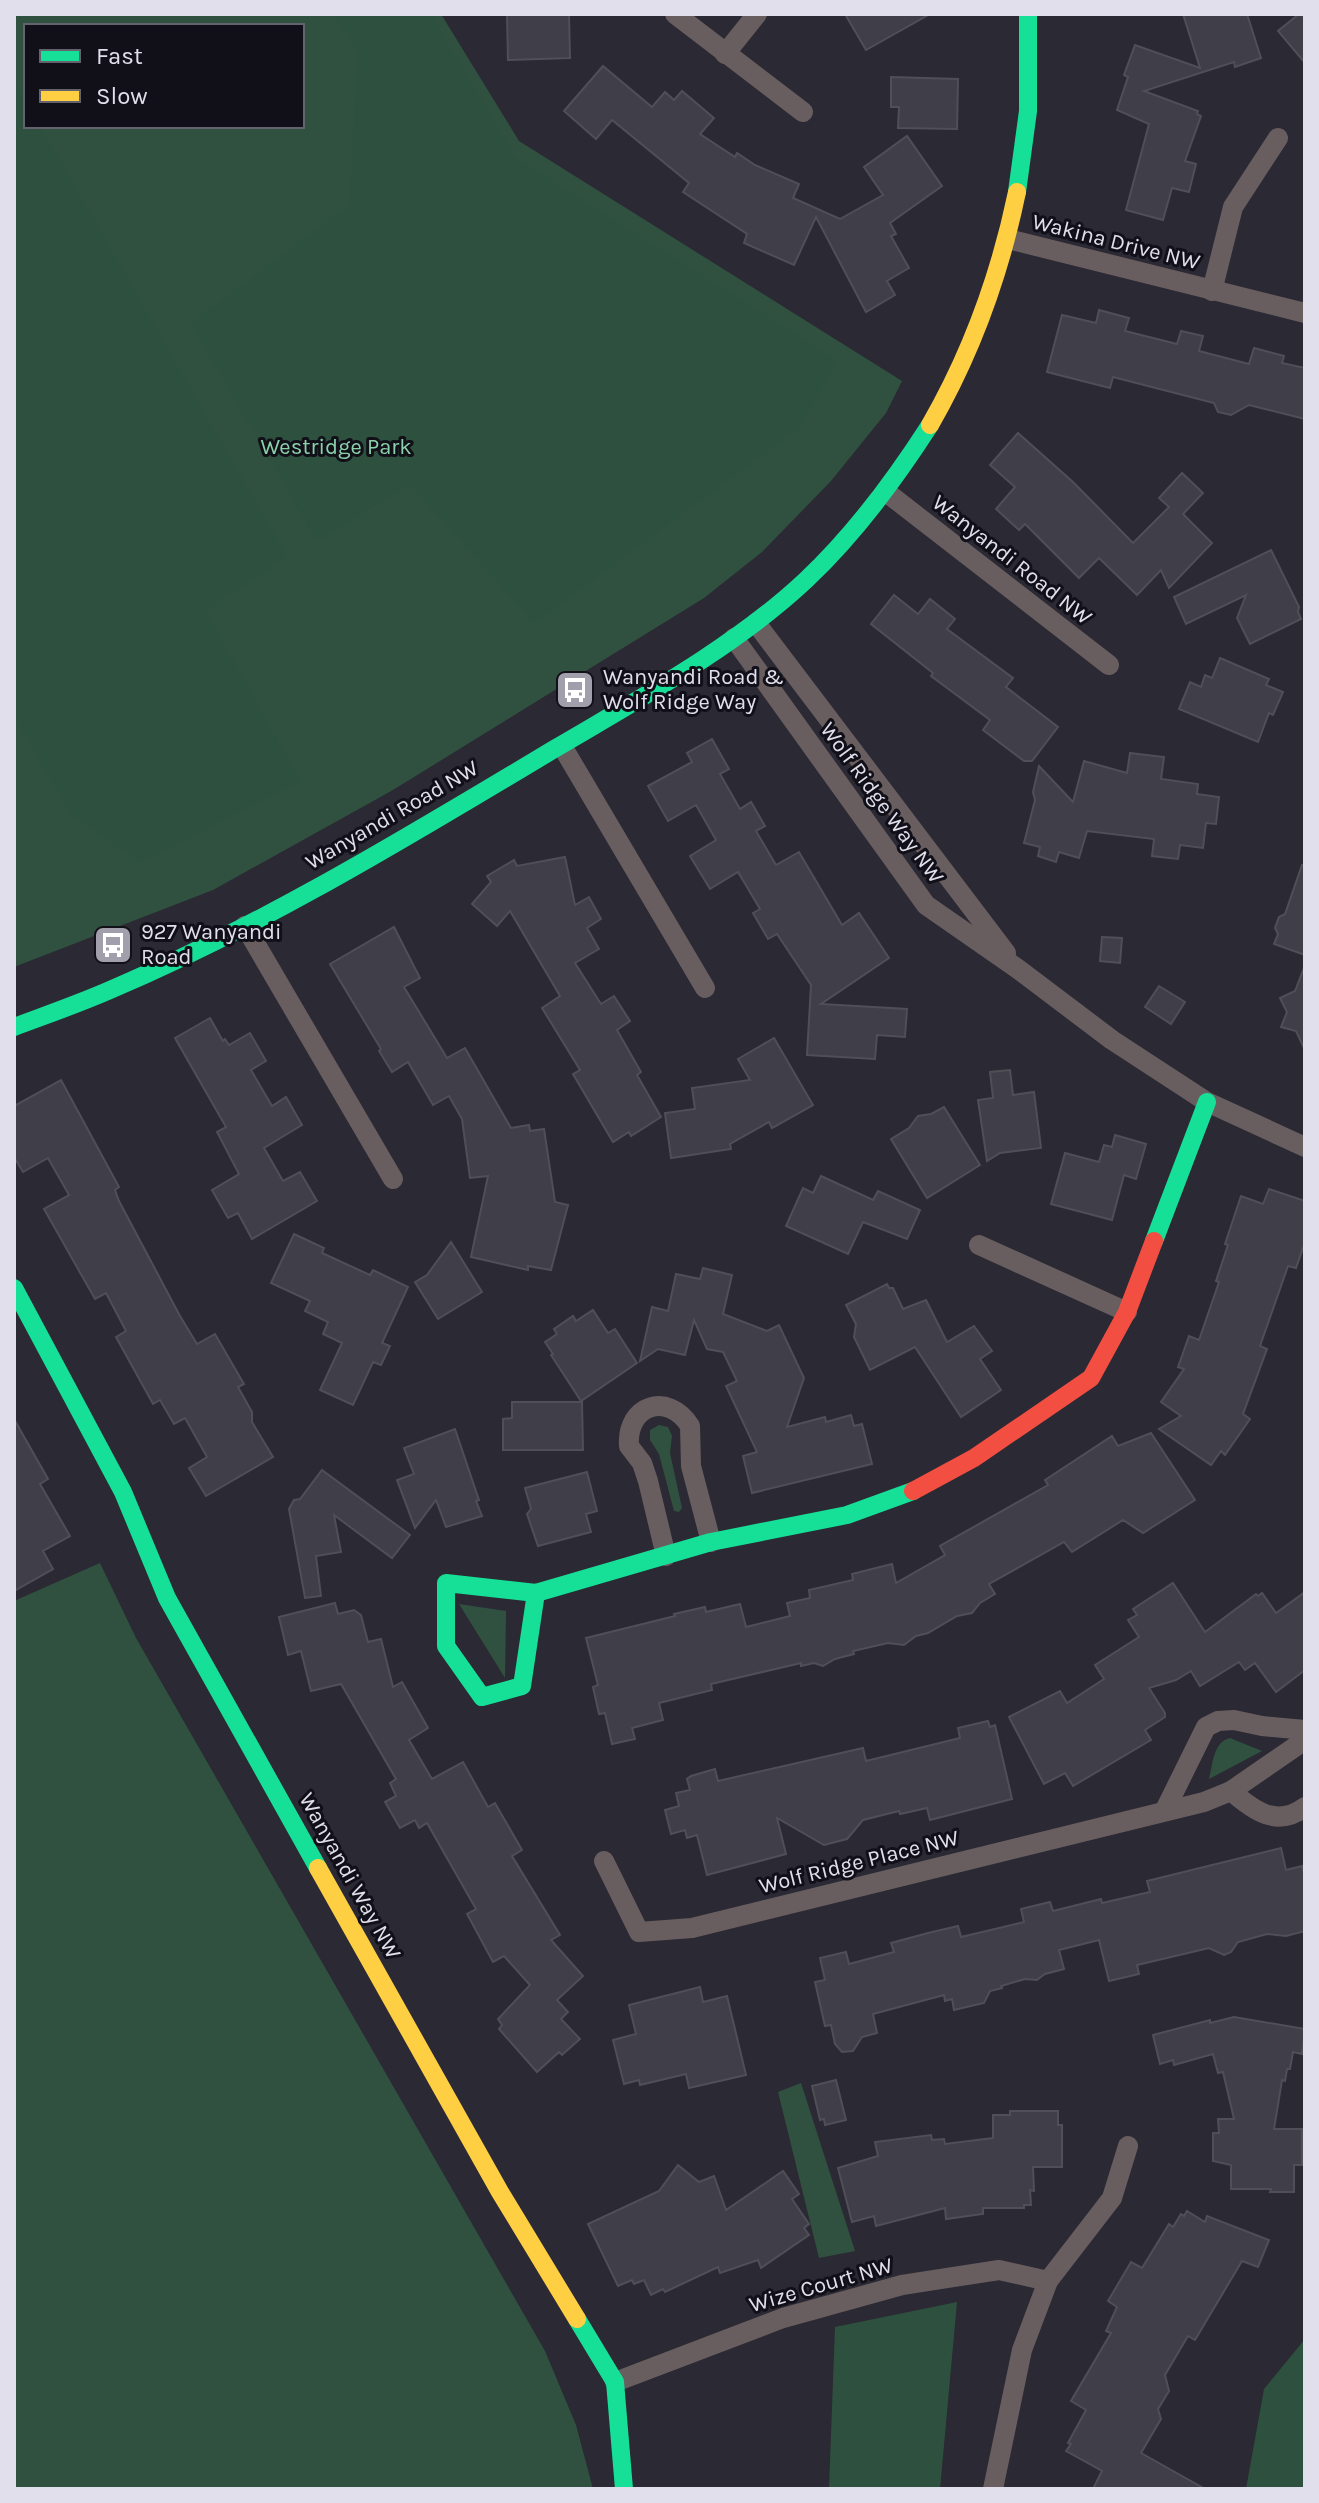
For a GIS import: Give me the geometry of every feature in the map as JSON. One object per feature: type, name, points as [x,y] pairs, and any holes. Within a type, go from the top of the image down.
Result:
[{"type":"street","points":[[675,14],[803,112]]},
{"type":"street","points":[[725,54],[757,14]]},
{"type":"street","name":"Wanyandi Road NW","points":[[14,1027],[121,986],[245,926],[562,746],[734,638],[806,580],[855,530],[886,492],[930,425],[963,362],[988,299],[1008,239],[1024,154],[1031,71],[1028,14]]},
{"type":"street","name":"Wakina Drive NW","points":[[1212,291],[1233,207],[1278,138]]},
{"type":"street","name":"Wakina Drive NW","points":[[1008,239],[1305,313]]},
{"type":"street","name":"Wanyandi Road NW","points":[[886,492],[1109,665]]},
{"type":"street","name":"Wolf Ridge Way NW","points":[[756,623],[1018,969]]},
{"type":"street","name":"Wolf Ridge Way NW","points":[[734,638],[926,905],[1112,1040],[1207,1102],[1305,1147]]},
{"type":"street","points":[[562,746],[705,988]]},
{"type":"street","points":[[245,926],[393,1179]]},
{"type":"street","points":[[536,1593],[522,1686],[482,1697],[446,1646],[446,1583],[536,1593],[711,1542],[847,1515],[880,1505],[944,1476],[974,1458],[1091,1378],[1127,1312],[1207,1102]]},
{"type":"street","points":[[979,1245],[1127,1312]]},
{"type":"street","name":"Wanyandi Way NW","points":[[14,1288],[123,1492],[167,1598],[500,2192],[615,2382],[624,2489]]},
{"type":"street","points":[[666,1556],[642,1463],[629,1446],[631,1424],[647,1409],[667,1407],[684,1417],[690,1426],[691,1466],[711,1542]]},
{"type":"street","points":[[1165,1810],[1206,1727],[1218,1721],[1234,1720],[1305,1730]]},
{"type":"street","name":"Wolf Ridge Place NW","points":[[604,1861],[639,1932],[692,1928],[1204,1802],[1231,1791],[1305,1740]]},
{"type":"street","points":[[1231,1791],[1249,1806],[1267,1815],[1282,1818],[1305,1807]]},
{"type":"street","points":[[993,2489],[1022,2350],[1048,2281],[1112,2198],[1128,2146]]},
{"type":"street","name":"Wize Court NW","points":[[615,2382],[783,2318],[902,2285],[999,2270],[1048,2281]]},
{"type":"green space","name":"Westridge Park","points":[[14,14],[441,14],[519,141],[902,381],[886,413],[831,481],[762,552],[704,598],[393,790],[213,890],[14,967]]},
{"type":"green space","points":[[333,14],[430,14],[516,158],[836,360],[800,427],[534,623],[410,484],[317,541],[191,323],[350,205],[358,51]]},
{"type":"green space","points":[[14,80],[24,98],[24,128],[41,128],[287,557],[205,610],[300,781],[140,862],[71,814],[14,716]]},
{"type":"green space","points":[[659,1425],[668,1427],[672,1436],[670,1453],[682,1508],[679,1512],[674,1511],[659,1454],[650,1440],[650,1430]]},
{"type":"green space","points":[[100,1563],[136,1638],[545,2351],[576,2425],[593,2489],[14,2489],[14,1601]]},
{"type":"green space","points":[[459,1604],[506,1611],[505,1678]]},
{"type":"green space","points":[[1230,1738],[1262,1751],[1209,1779],[1217,1749]]},
{"type":"green space","points":[[801,2083],[855,2251],[819,2258],[778,2092]]},
{"type":"green space","points":[[957,2302],[940,2489],[829,2489],[835,2327]]},
{"type":"green space","points":[[1305,2339],[1305,2489],[1246,2489],[1264,2389]]},
{"type":"building","points":[[507,14],[569,14],[570,58],[508,60]]},
{"type":"building","points":[[845,14],[930,14],[866,50]]},
{"type":"building","points":[[1183,14],[1247,14],[1261,58],[1235,67],[1234,62],[1144,91],[1198,111],[1197,114],[1201,116],[1185,161],[1196,164],[1189,192],[1172,188],[1163,220],[1126,210],[1149,124],[1117,110],[1128,77],[1124,75],[1135,45],[1200,68]]},
{"type":"building","points":[[1299,14],[1305,14],[1305,63],[1278,31]]},
{"type":"building","points":[[603,66],[652,107],[665,92],[674,100],[682,91],[714,118],[700,134],[735,157],[737,153],[755,165],[799,184],[793,198],[840,219],[883,195],[864,167],[907,136],[942,186],[890,223],[896,234],[891,236],[909,268],[887,281],[895,295],[866,312],[816,217],[794,265],[744,243],[747,234],[683,192],[689,183],[612,120],[596,139],[564,111]]},
{"type":"building","points":[[891,77],[958,79],[957,129],[898,128],[899,107],[891,107]]},
{"type":"building","points":[[1099,310],[1129,318],[1125,331],[1177,344],[1181,331],[1203,336],[1199,351],[1249,364],[1254,348],[1284,356],[1282,363],[1305,368],[1305,419],[1249,405],[1231,415],[1218,412],[1214,403],[1113,377],[1110,388],[1047,372],[1062,315],[1096,323]]},
{"type":"building","points":[[1018,433],[1073,482],[1133,543],[1169,507],[1159,498],[1182,473],[1203,493],[1183,514],[1212,543],[1169,588],[1161,570],[1137,595],[1099,558],[1079,578],[1025,524],[1019,530],[996,509],[1015,487],[990,465]]},
{"type":"building","points":[[1271,550],[1299,607],[1301,619],[1250,644],[1237,618],[1246,595],[1186,624],[1174,597]]},
{"type":"building","points":[[894,595],[918,614],[930,599],[955,619],[947,629],[1013,678],[1006,687],[1058,727],[1032,761],[1024,761],[983,730],[990,720],[931,676],[933,673],[871,624]]},
{"type":"building","points":[[1220,658],[1269,679],[1266,685],[1283,692],[1273,715],[1269,713],[1258,742],[1179,709],[1190,682],[1201,687],[1205,675],[1212,678]]},
{"type":"building","points":[[712,739],[729,769],[720,774],[740,809],[751,802],[765,826],[756,831],[776,865],[799,852],[842,925],[859,913],[889,958],[821,1004],[907,1009],[905,1037],[877,1035],[875,1059],[807,1055],[811,985],[777,934],[768,939],[753,913],[760,909],[738,872],[710,889],[690,856],[716,840],[696,805],[668,821],[648,786],[692,762],[687,753]]},
{"type":"building","points":[[1130,753],[1164,757],[1161,779],[1198,784],[1197,794],[1219,797],[1216,824],[1206,823],[1203,848],[1180,845],[1178,859],[1152,856],[1154,839],[1087,831],[1079,858],[1059,852],[1056,862],[1038,856],[1040,847],[1024,843],[1035,800],[1033,792],[1039,766],[1073,802],[1084,761],[1127,773]]},
{"type":"building","points":[[565,857],[575,905],[589,897],[601,919],[587,928],[599,949],[575,963],[601,1004],[614,996],[630,1021],[617,1030],[641,1072],[637,1075],[661,1117],[631,1136],[629,1132],[613,1142],[573,1074],[580,1070],[542,1008],[560,996],[510,911],[497,926],[472,904],[491,882],[487,876],[514,860],[517,866]]},
{"type":"building","points":[[1302,865],[1305,866],[1305,955],[1274,944],[1278,934],[1275,928],[1279,917],[1285,914]]},
{"type":"building","points":[[394,927],[420,978],[404,987],[447,1058],[465,1048],[511,1128],[529,1125],[530,1131],[544,1129],[555,1202],[568,1205],[551,1270],[528,1266],[528,1270],[471,1257],[488,1176],[470,1178],[462,1119],[449,1096],[433,1105],[408,1062],[392,1072],[330,964]]},
{"type":"building","points":[[1102,937],[1122,938],[1120,963],[1100,961]]},
{"type":"building","points":[[1304,968],[1305,1050],[1296,1031],[1281,1027],[1287,1012],[1280,998],[1295,991]]},
{"type":"building","points":[[1159,986],[1185,1002],[1171,1024],[1145,1007]]},
{"type":"building","points":[[210,1018],[223,1041],[225,1039],[229,1045],[250,1033],[266,1061],[251,1070],[272,1106],[286,1097],[302,1125],[264,1148],[283,1181],[300,1172],[317,1201],[252,1239],[238,1213],[228,1218],[212,1190],[239,1174],[217,1132],[226,1127],[175,1038]]},
{"type":"building","points":[[774,1038],[813,1105],[772,1128],[769,1122],[730,1144],[731,1149],[671,1158],[665,1113],[695,1109],[692,1088],[750,1080],[738,1059]]},
{"type":"building","points":[[1010,1070],[1013,1095],[1034,1092],[1041,1148],[1000,1153],[987,1161],[978,1100],[993,1098],[990,1072]]},
{"type":"building","points":[[61,1080],[119,1187],[115,1190],[119,1201],[180,1316],[197,1344],[215,1334],[244,1384],[238,1387],[252,1412],[252,1422],[273,1457],[206,1496],[189,1468],[207,1457],[185,1418],[174,1424],[160,1400],[153,1404],[116,1337],[126,1331],[106,1293],[95,1299],[44,1209],[69,1195],[48,1158],[23,1172],[14,1157],[14,1106]]},
{"type":"building","points":[[944,1107],[980,1165],[927,1198],[891,1139],[909,1128],[918,1116]]},
{"type":"building","points":[[1115,1135],[1146,1144],[1136,1179],[1124,1175],[1112,1220],[1051,1204],[1065,1153],[1099,1162],[1104,1145],[1112,1147]]},
{"type":"building","points":[[821,1176],[873,1200],[878,1191],[920,1210],[907,1239],[863,1222],[848,1254],[786,1226],[803,1188],[813,1193]]},
{"type":"building","points":[[1269,1189],[1305,1201],[1305,1242],[1296,1268],[1288,1266],[1260,1346],[1267,1349],[1243,1414],[1250,1419],[1225,1455],[1221,1451],[1211,1465],[1159,1429],[1181,1416],[1161,1402],[1184,1369],[1178,1367],[1189,1336],[1199,1340],[1219,1282],[1216,1281],[1228,1245],[1225,1244],[1241,1196],[1263,1204]]},
{"type":"building","points":[[294,1234],[324,1248],[322,1253],[370,1275],[373,1270],[408,1287],[382,1343],[390,1346],[381,1365],[373,1362],[353,1405],[320,1390],[342,1343],[323,1334],[328,1322],[305,1311],[310,1301],[271,1283]]},
{"type":"building","points":[[451,1242],[482,1292],[438,1319],[415,1282],[427,1275]]},
{"type":"building","points":[[703,1268],[732,1275],[723,1314],[767,1331],[779,1325],[804,1378],[787,1427],[825,1417],[826,1422],[851,1415],[854,1426],[862,1424],[872,1464],[752,1493],[743,1456],[757,1452],[726,1386],[737,1381],[723,1352],[707,1349],[694,1320],[685,1355],[658,1349],[640,1361],[652,1307],[668,1311],[676,1274],[700,1279]]},
{"type":"building","points":[[887,1284],[893,1288],[903,1309],[926,1300],[947,1342],[974,1326],[992,1351],[980,1359],[1001,1390],[961,1417],[915,1347],[870,1370],[854,1337],[856,1324],[846,1305]]},
{"type":"building","points":[[593,1310],[608,1333],[615,1329],[637,1363],[581,1401],[545,1342],[557,1334],[554,1329],[573,1316],[576,1321]]},
{"type":"building","points":[[512,1402],[582,1402],[583,1450],[503,1450],[503,1419],[512,1418]]},
{"type":"building","points":[[14,1419],[48,1479],[40,1484],[70,1536],[43,1551],[53,1569],[14,1591]]},
{"type":"building","points":[[455,1429],[482,1516],[446,1527],[436,1500],[415,1528],[397,1480],[414,1474],[404,1448]]},
{"type":"building","points":[[1151,1433],[1195,1500],[1143,1533],[1123,1520],[1072,1552],[1064,1542],[989,1584],[995,1594],[980,1603],[972,1613],[957,1616],[904,1645],[888,1643],[853,1651],[854,1654],[823,1666],[814,1663],[801,1666],[801,1663],[711,1684],[712,1690],[659,1703],[663,1720],[632,1728],[635,1739],[612,1744],[605,1713],[599,1714],[593,1687],[598,1685],[586,1638],[705,1607],[706,1612],[740,1604],[746,1627],[790,1616],[787,1603],[810,1598],[809,1590],[853,1580],[852,1574],[892,1564],[896,1583],[945,1555],[940,1546],[1048,1485],[1045,1480],[1112,1436],[1118,1446]]},
{"type":"building","points":[[322,1470],[410,1535],[392,1558],[334,1515],[341,1552],[316,1556],[321,1596],[305,1598],[289,1509]]},
{"type":"building","points":[[587,1472],[597,1511],[586,1514],[591,1532],[538,1546],[527,1514],[531,1509],[525,1488]]},
{"type":"building","points":[[1173,1583],[1205,1632],[1256,1594],[1262,1593],[1276,1613],[1305,1592],[1305,1670],[1276,1692],[1255,1663],[1245,1670],[1239,1662],[1200,1686],[1191,1671],[1176,1680],[1149,1688],[1165,1713],[1165,1717],[1145,1730],[1151,1740],[1073,1786],[1065,1773],[1044,1784],[1009,1717],[1060,1691],[1067,1703],[1104,1679],[1095,1665],[1139,1637],[1128,1620],[1137,1615],[1133,1609]]},
{"type":"building","points":[[335,1603],[338,1614],[354,1610],[361,1615],[368,1642],[381,1639],[393,1687],[402,1682],[428,1728],[409,1740],[432,1779],[463,1762],[488,1807],[495,1803],[522,1850],[512,1856],[560,1935],[551,1940],[583,1976],[557,2000],[568,2012],[561,2019],[580,2039],[562,2055],[559,2052],[537,2072],[499,2029],[502,2025],[498,2019],[530,1985],[504,1956],[493,1962],[467,1914],[476,1909],[427,1823],[419,1828],[415,1820],[400,1828],[385,1802],[396,1796],[390,1783],[396,1779],[341,1684],[311,1691],[301,1651],[288,1655],[279,1617]]},
{"type":"building","points":[[988,1721],[990,1727],[995,1725],[1012,1799],[930,1820],[927,1808],[900,1814],[899,1811],[863,1820],[847,1839],[824,1845],[777,1818],[786,1854],[707,1875],[697,1835],[687,1838],[685,1830],[671,1834],[665,1810],[679,1806],[676,1793],[690,1790],[687,1779],[691,1776],[715,1769],[718,1781],[863,1748],[866,1761],[960,1738],[958,1728]]},
{"type":"building","points":[[1281,1848],[1286,1870],[1302,1866],[1305,1878],[1305,1931],[1286,1936],[1267,1934],[1238,1942],[1231,1952],[1224,1955],[1209,1948],[1137,1965],[1139,1974],[1109,1981],[1099,1940],[1059,1950],[1064,1969],[1045,1974],[1037,1980],[1025,1979],[1001,1986],[990,1991],[984,2003],[954,2010],[952,1999],[945,2001],[944,1995],[873,2014],[877,2033],[862,2037],[853,2051],[842,2052],[835,2044],[831,2025],[825,2026],[815,1982],[825,1980],[820,1958],[846,1952],[849,1964],[894,1952],[891,1943],[928,1933],[958,1926],[961,1937],[1024,1922],[1021,1909],[1050,1902],[1053,1911],[1101,1899],[1102,1903],[1150,1892],[1147,1881]]},
{"type":"building","points":[[700,1987],[703,2002],[727,1996],[746,2075],[689,2088],[686,2074],[640,2085],[639,2080],[624,2084],[613,2040],[636,2034],[629,2005]]},
{"type":"building","points":[[1234,2017],[1305,2029],[1302,2054],[1293,2052],[1290,2069],[1287,2069],[1285,2081],[1282,2080],[1274,2129],[1302,2129],[1302,2165],[1294,2165],[1294,2192],[1231,2189],[1231,2165],[1213,2161],[1213,2133],[1219,2133],[1218,2119],[1234,2119],[1223,2072],[1218,2073],[1213,2054],[1174,2065],[1173,2060],[1160,2064],[1153,2035]]},
{"type":"building","points":[[836,2080],[846,2120],[825,2125],[824,2119],[820,2120],[812,2086]]},
{"type":"building","points":[[1010,2111],[1058,2111],[1058,2125],[1062,2125],[1062,2167],[1033,2167],[1031,2205],[1024,2205],[1024,2208],[983,2208],[983,2214],[946,2219],[945,2208],[876,2226],[874,2216],[852,2222],[838,2168],[878,2156],[875,2142],[931,2135],[932,2140],[944,2139],[945,2144],[993,2138],[993,2115],[1010,2115]]},
{"type":"building","points":[[678,2165],[699,2182],[714,2176],[726,2210],[783,2171],[799,2194],[792,2199],[809,2224],[804,2228],[809,2235],[761,2268],[758,2260],[720,2273],[718,2267],[665,2292],[663,2289],[651,2295],[644,2280],[634,2284],[632,2280],[618,2286],[588,2224],[659,2191]]},
{"type":"building","points":[[1187,2211],[1205,2222],[1207,2216],[1269,2240],[1258,2267],[1242,2261],[1195,2340],[1188,2336],[1165,2375],[1169,2391],[1158,2409],[1161,2419],[1141,2453],[1205,2489],[1093,2489],[1102,2471],[1066,2451],[1086,2410],[1071,2401],[1111,2333],[1106,2331],[1117,2307],[1108,2301],[1131,2262],[1142,2268],[1169,2224],[1173,2227],[1181,2214],[1184,2216]]},
{"type":"traffic: fast","points":[[1017,192],[1028,111],[1028,14]]},
{"type":"traffic: fast","points":[[14,1027],[168,964],[281,907],[392,845],[718,649],[779,604],[824,562],[873,506],[930,425]]},
{"type":"traffic: fast","points":[[1154,1241],[1207,1102]]},
{"type":"traffic: fast","points":[[14,1288],[123,1492],[167,1598],[318,1868]]},
{"type":"traffic: fast","points":[[536,1593],[522,1686],[482,1697],[446,1646],[446,1583],[536,1593],[711,1542],[847,1515],[913,1491]]},
{"type":"traffic: fast","points":[[577,2319],[615,2382],[624,2489]]},
{"type":"traffic: slow","points":[[930,425],[959,369],[983,312],[1017,192]]},
{"type":"traffic: slow","points":[[318,1868],[500,2192],[577,2319]]},
{"type":"traffic: jam","points":[[913,1491],[974,1458],[1091,1378],[1127,1312],[1154,1241]]},
{"type":"place","name":"Wanyandi Road & Wolf Ridge Way","points":[[575,690]]},
{"type":"place","name":"927 Wanyandi Road","points":[[113,945]]}]
